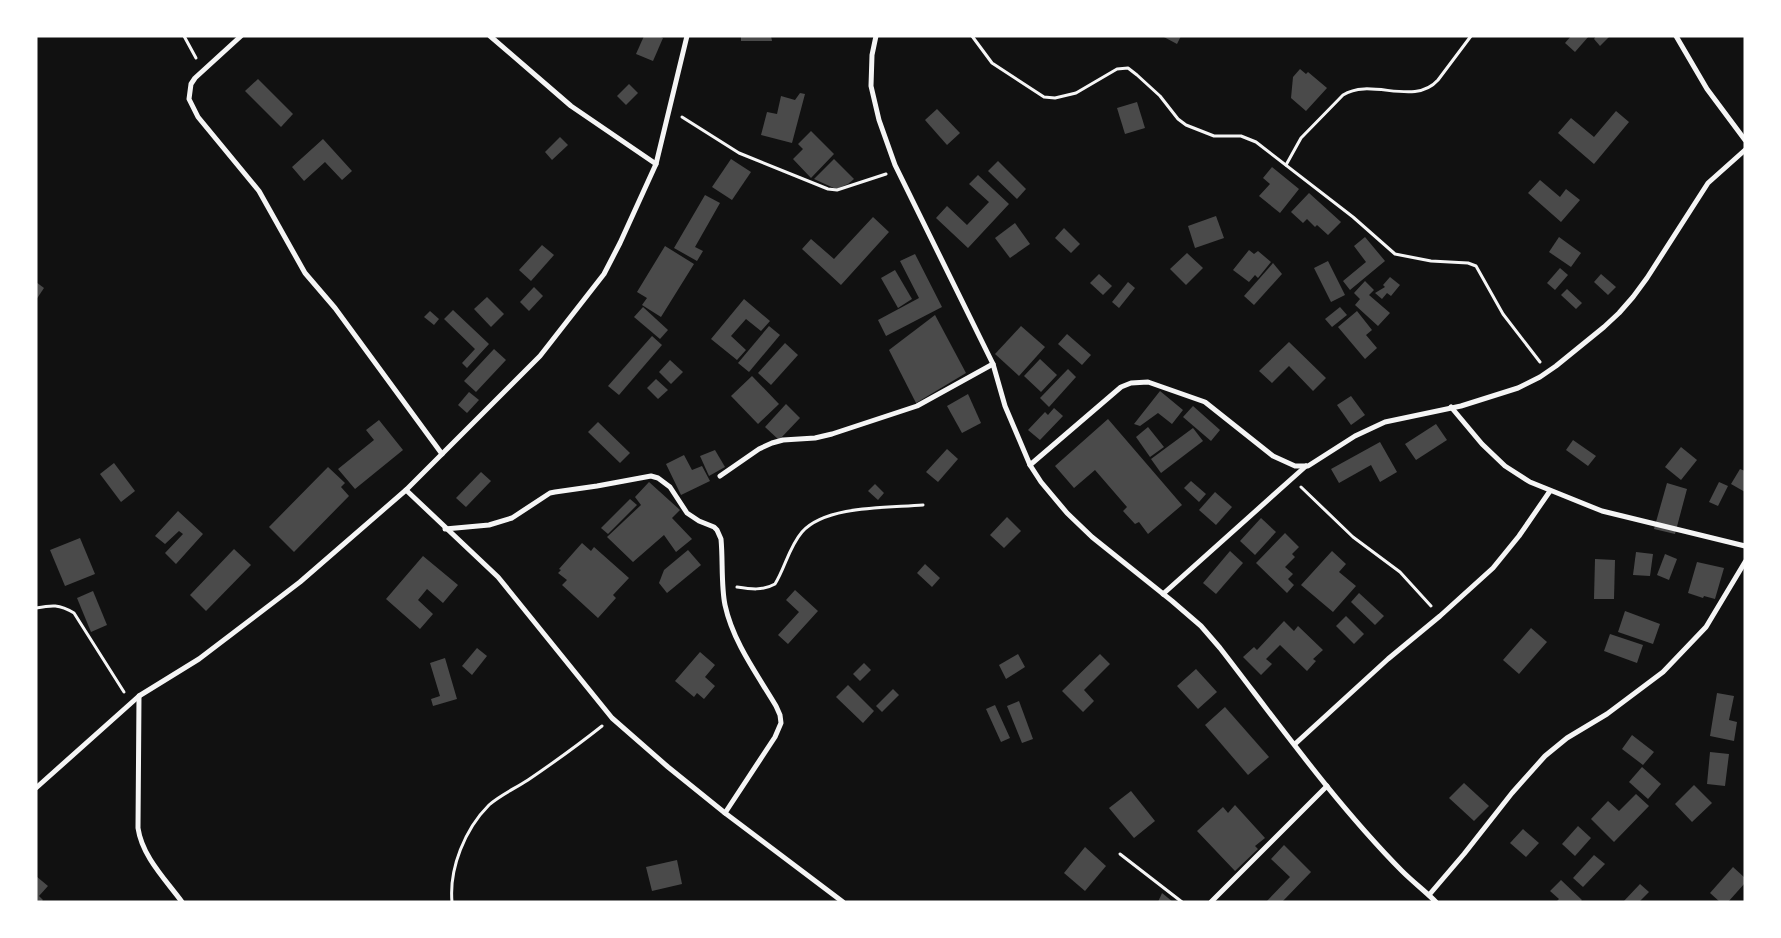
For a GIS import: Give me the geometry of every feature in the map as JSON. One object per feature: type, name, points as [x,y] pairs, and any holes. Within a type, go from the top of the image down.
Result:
[{"type":"street","points":[[241,36],[202,71],[191,84],[189,99],[198,117],[258,190],[305,273],[335,308],[442,454]]},
{"type":"street","points":[[490,36],[571,106],[656,164]]},
{"type":"street","points":[[36,788],[139,696],[199,659],[300,582],[406,490],[540,356],[581,306],[604,274],[620,243],[656,164],[688,36]]},
{"type":"street","points":[[876,36],[872,55],[871,86],[879,120],[897,170],[993,364],[1005,406],[1030,464],[1041,482],[1067,513],[1092,537],[1163,594],[1207,633],[1327,786],[1390,858],[1436,902]]},
{"type":"street","points":[[1676,36],[1707,89],[1745,140]]},
{"type":"street","points":[[1163,594],[1306,466],[1355,436],[1385,422],[1451,407],[1518,388],[1548,372],[1604,327],[1633,298],[1708,183],[1745,150]]},
{"type":"street","points":[[720,476],[759,449],[772,443],[832,434],[917,406],[993,364]]},
{"type":"street","points":[[1030,464],[1121,387],[1141,381],[1206,402],[1273,456],[1295,466],[1306,466]]},
{"type":"street","points":[[1451,407],[1482,444],[1505,466],[1550,492],[1602,511],[1745,546]]},
{"type":"street","points":[[445,529],[489,525],[512,518],[555,492],[651,476],[658,478],[670,487],[691,517],[710,524],[717,530],[721,539],[725,604],[731,625],[743,652],[780,715],[776,737],[725,813]]},
{"type":"street","points":[[406,490],[445,529],[498,577],[612,718],[725,813],[840,901]]},
{"type":"street","points":[[1295,744],[1388,659],[1440,616],[1493,568],[1519,536],[1550,492]]},
{"type":"street","points":[[1429,895],[1512,793],[1545,756],[1566,738],[1607,714],[1663,672],[1706,628],[1745,562]]},
{"type":"street","points":[[139,696],[139,837],[147,853],[182,902]]},
{"type":"street","points":[[1211,902],[1327,786]]},
{"type":"path","points":[[184,36],[202,71]]},
{"type":"path","points":[[972,36],[992,63],[1044,97],[1056,98],[1076,94],[1117,68],[1128,68],[1160,96],[1186,125],[1214,136],[1242,136],[1251,139],[1353,217],[1396,254],[1431,261],[1468,263],[1476,266],[1503,314],[1548,372]]},
{"type":"path","points":[[1286,165],[1301,138],[1342,95],[1350,91],[1364,90],[1424,91],[1434,85],[1472,36]]},
{"type":"path","points":[[670,111],[739,153],[828,189],[837,190],[897,170]]},
{"type":"path","points":[[1292,478],[1353,538],[1400,572],[1440,616]]},
{"type":"path","points":[[724,586],[760,589],[769,588],[775,584],[802,532],[828,516],[856,511],[923,505]]},
{"type":"path","points":[[36,608],[53,605],[74,613],[131,704]]},
{"type":"path","points":[[452,902],[454,872],[459,854],[469,833],[490,804],[574,748],[612,718]]},
{"type":"path","points":[[1120,854],[1182,902]]},
{"type":"building","points":[[644,36],[659,36],[663,38],[653,61],[636,54]]},
{"type":"building","points":[[741,36],[771,36],[772,41],[741,41]]},
{"type":"building","points":[[1162,36],[1181,36],[1177,44]]},
{"type":"building","points":[[1571,36],[1589,36],[1575,52],[1565,43]]},
{"type":"building","points":[[1596,36],[1610,36],[1600,46],[1594,39]]},
{"type":"building","points":[[1300,69],[1306,74],[1308,72],[1327,88],[1306,111],[1291,98],[1293,77]]},
{"type":"building","points":[[258,79],[293,114],[281,127],[245,91]]},
{"type":"building","points":[[629,84],[638,93],[626,105],[617,96]]},
{"type":"building","points":[[800,93],[805,94],[792,143],[761,135],[767,112],[777,114],[781,96],[795,100]]},
{"type":"building","points":[[1137,102],[1145,128],[1125,134],[1117,108]]},
{"type":"building","points":[[937,109],[960,133],[947,145],[925,120]]},
{"type":"building","points":[[1616,111],[1629,122],[1594,164],[1558,133],[1571,118],[1594,137]]},
{"type":"building","points":[[811,131],[834,154],[811,178],[793,159],[803,149],[798,144]]},
{"type":"building","points":[[560,137],[568,145],[552,160],[545,152]]},
{"type":"building","points":[[323,139],[352,171],[342,180],[325,162],[304,181],[292,167]]},
{"type":"building","points":[[731,159],[751,172],[732,200],[712,187]]},
{"type":"building","points":[[834,159],[854,179],[836,189],[814,179]]},
{"type":"building","points":[[998,161],[1026,189],[1017,199],[988,171]]},
{"type":"building","points":[[1272,167],[1299,189],[1280,213],[1259,196],[1270,184],[1263,178]]},
{"type":"building","points":[[978,175],[1009,204],[968,248],[936,218],[947,206],[967,225],[989,202],[969,184]]},
{"type":"building","points":[[1540,180],[1560,197],[1566,189],[1580,200],[1561,222],[1528,193]]},
{"type":"building","points":[[1309,193],[1341,222],[1328,235],[1317,225],[1315,227],[1307,219],[1303,223],[1291,212]]},
{"type":"building","points":[[705,195],[720,203],[695,247],[703,251],[697,261],[674,248]]},
{"type":"building","points":[[1216,216],[1224,238],[1195,248],[1188,226]]},
{"type":"building","points":[[873,217],[889,232],[841,285],[802,249],[811,239],[834,259]]},
{"type":"building","points":[[1015,223],[1030,244],[1010,258],[995,238]]},
{"type":"building","points":[[1064,228],[1080,244],[1071,253],[1055,238]]},
{"type":"building","points":[[1365,237],[1385,261],[1350,290],[1343,281],[1366,262],[1354,246]]},
{"type":"building","points":[[1559,237],[1581,253],[1571,267],[1549,252]]},
{"type":"building","points":[[542,245],[554,255],[531,281],[519,270]]},
{"type":"building","points":[[665,246],[694,264],[661,317],[642,305],[647,298],[637,292]]},
{"type":"building","points":[[1249,250],[1254,254],[1258,251],[1271,262],[1258,278],[1255,275],[1249,282],[1233,270]]},
{"type":"building","points":[[1187,253],[1203,268],[1186,285],[1170,269]]},
{"type":"building","points":[[915,254],[942,307],[886,336],[878,320],[919,298],[900,261]]},
{"type":"building","points":[[1328,261],[1345,295],[1331,302],[1314,268]]},
{"type":"building","points":[[1273,263],[1282,274],[1254,305],[1244,296]]},
{"type":"building","points":[[1560,268],[1568,275],[1555,290],[1547,283]]},
{"type":"building","points":[[895,270],[912,299],[898,308],[881,278]]},
{"type":"building","points":[[1099,274],[1112,286],[1103,295],[1090,283]]},
{"type":"building","points":[[1601,274],[1616,287],[1608,295],[1594,282]]},
{"type":"building","points":[[1390,277],[1400,285],[1391,296],[1387,293],[1382,299],[1375,293],[1385,287],[1383,285]]},
{"type":"building","points":[[1365,281],[1374,290],[1369,295],[1390,313],[1378,326],[1355,305],[1360,299],[1354,293]]},
{"type":"building","points":[[36,282],[44,288],[36,300]]},
{"type":"building","points":[[1128,282],[1135,288],[1119,308],[1112,302]]},
{"type":"building","points":[[534,287],[543,296],[529,311],[520,302]]},
{"type":"building","points":[[1567,289],[1582,303],[1576,309],[1561,295]]},
{"type":"building","points":[[487,297],[504,314],[491,327],[474,309]]},
{"type":"building","points":[[744,299],[770,321],[761,331],[746,319],[731,336],[746,350],[737,360],[711,339]]},
{"type":"building","points":[[643,307],[668,330],[660,339],[634,317]]},
{"type":"building","points":[[1340,307],[1347,315],[1332,327],[1325,319]]},
{"type":"building","points":[[453,310],[489,344],[467,368],[462,363],[475,349],[444,319]]},
{"type":"building","points":[[430,311],[439,319],[434,325],[424,317]]},
{"type":"building","points":[[1357,311],[1372,330],[1366,335],[1377,348],[1365,359],[1338,327]]},
{"type":"building","points":[[935,315],[966,373],[916,403],[889,350]]},
{"type":"building","points":[[769,326],[780,335],[749,372],[738,363]]},
{"type":"building","points":[[1021,326],[1045,347],[1019,376],[995,354]]},
{"type":"building","points":[[1067,334],[1091,355],[1082,365],[1058,344]]},
{"type":"building","points":[[652,336],[662,345],[619,395],[608,386]]},
{"type":"building","points":[[1289,342],[1326,378],[1313,391],[1289,366],[1272,383],[1259,371]]},
{"type":"building","points":[[785,343],[798,355],[771,385],[758,373]]},
{"type":"building","points":[[494,349],[506,360],[476,392],[464,381]]},
{"type":"building","points":[[1040,359],[1057,375],[1041,392],[1024,376]]},
{"type":"building","points":[[670,360],[683,372],[671,384],[659,372]]},
{"type":"building","points":[[1068,369],[1076,377],[1049,407],[1040,398]]},
{"type":"building","points":[[752,376],[779,404],[758,424],[731,396]]},
{"type":"building","points":[[656,379],[668,390],[658,399],[647,388]]},
{"type":"building","points":[[1160,391],[1183,410],[1172,424],[1158,413],[1140,426],[1134,424]]},
{"type":"building","points":[[469,392],[479,400],[467,413],[458,405]]},
{"type":"building","points":[[968,394],[981,423],[962,433],[947,406]]},
{"type":"building","points":[[1351,396],[1365,415],[1351,425],[1337,405]]},
{"type":"building","points":[[786,404],[800,418],[779,440],[765,427]]},
{"type":"building","points":[[1193,406],[1220,430],[1211,441],[1183,417]]},
{"type":"building","points":[[1054,408],[1063,416],[1040,440],[1028,430],[1045,412],[1048,415]]},
{"type":"building","points":[[1108,419],[1182,505],[1148,534],[1139,522],[1135,524],[1123,511],[1127,507],[1095,470],[1074,488],[1055,466]]},
{"type":"building","points":[[379,420],[403,450],[355,489],[338,469],[374,440],[366,430]]},
{"type":"building","points":[[598,422],[630,453],[620,463],[588,432]]},
{"type":"building","points":[[1436,424],[1447,440],[1416,460],[1405,444]]},
{"type":"building","points":[[1148,427],[1164,447],[1150,457],[1136,437]]},
{"type":"building","points":[[1193,428],[1203,441],[1161,473],[1151,459]]},
{"type":"building","points":[[1573,440],[1596,456],[1588,466],[1566,450]]},
{"type":"building","points":[[1380,442],[1397,472],[1380,482],[1371,465],[1339,483],[1331,469]]},
{"type":"building","points":[[1681,447],[1697,460],[1681,480],[1665,467]]},
{"type":"building","points":[[947,449],[958,459],[938,482],[926,472]]},
{"type":"building","points":[[715,450],[725,467],[709,476],[700,456]]},
{"type":"building","points":[[684,455],[692,470],[702,466],[710,481],[681,495],[666,464]]},
{"type":"building","points":[[114,463],[135,491],[121,502],[100,474]]},
{"type":"building","points":[[328,467],[345,483],[341,487],[349,496],[294,552],[269,527]]},
{"type":"building","points":[[1740,469],[1745,471],[1745,492],[1731,484]]},
{"type":"building","points":[[481,472],[491,481],[466,507],[456,498]]},
{"type":"building","points":[[1191,481],[1206,494],[1199,502],[1184,488]]},
{"type":"building","points":[[649,482],[680,510],[672,518],[692,539],[676,552],[664,535],[633,562],[607,537],[641,505],[635,497]]},
{"type":"building","points":[[1719,482],[1728,486],[1718,506],[1709,502]]},
{"type":"building","points":[[1667,483],[1687,489],[1675,534],[1654,529]]},
{"type":"building","points":[[875,484],[884,493],[878,500],[868,491]]},
{"type":"building","points":[[1215,492],[1232,507],[1216,525],[1199,510]]},
{"type":"building","points":[[630,499],[637,505],[608,534],[601,528]]},
{"type":"building","points":[[178,511],[203,534],[176,564],[165,553],[183,534],[179,531],[165,544],[155,536]]},
{"type":"building","points":[[1007,517],[1021,531],[1004,548],[990,535]]},
{"type":"building","points":[[1261,518],[1276,532],[1255,555],[1240,541]]},
{"type":"building","points":[[1285,533],[1299,547],[1292,554],[1295,557],[1285,567],[1293,574],[1288,579],[1294,585],[1287,593],[1256,563]]},
{"type":"building","points":[[80,538],[95,574],[65,586],[50,550]]},
{"type":"building","points":[[582,543],[591,551],[594,547],[629,578],[613,595],[616,598],[598,618],[562,585],[567,580],[558,573],[561,570],[559,569]]},
{"type":"building","points":[[234,549],[251,565],[206,611],[190,595]]},
{"type":"building","points":[[688,550],[701,565],[667,593],[659,583],[664,570]]},
{"type":"building","points":[[1230,551],[1243,563],[1216,594],[1203,583]]},
{"type":"building","points":[[1332,551],[1346,564],[1339,572],[1356,586],[1333,612],[1301,585]]},
{"type":"building","points":[[1636,552],[1653,554],[1650,576],[1633,575]]},
{"type":"building","points":[[1665,554],[1677,559],[1669,580],[1657,575]]},
{"type":"building","points":[[423,556],[458,585],[443,603],[427,589],[418,600],[433,614],[420,629],[386,599]]},
{"type":"building","points":[[1595,559],[1615,560],[1614,599],[1594,599]]},
{"type":"building","points":[[1697,562],[1724,568],[1715,599],[1704,596],[1703,598],[1688,593]]},
{"type":"building","points":[[925,564],[940,578],[932,587],[917,573]]},
{"type":"building","points":[[795,590],[818,611],[788,644],[778,635],[799,612],[786,600]]},
{"type":"building","points":[[93,591],[107,625],[91,632],[77,598]]},
{"type":"building","points":[[1359,593],[1384,616],[1375,625],[1351,602]]},
{"type":"building","points":[[1625,611],[1660,624],[1653,644],[1618,632]]},
{"type":"building","points":[[1346,616],[1364,634],[1354,644],[1336,626]]},
{"type":"building","points":[[1284,621],[1294,631],[1298,626],[1323,650],[1313,659],[1316,661],[1307,671],[1280,645],[1266,659],[1272,664],[1261,675],[1243,657],[1254,647],[1257,650]]},
{"type":"building","points":[[1531,628],[1547,642],[1519,674],[1503,660]]},
{"type":"building","points":[[1610,634],[1643,645],[1637,663],[1604,651]]},
{"type":"building","points":[[477,648],[487,656],[472,675],[462,666]]},
{"type":"building","points":[[700,652],[715,665],[705,677],[715,686],[704,699],[697,693],[694,697],[675,681]]},
{"type":"building","points":[[1018,654],[1025,667],[1006,679],[999,665]]},
{"type":"building","points":[[1100,654],[1110,664],[1084,690],[1094,701],[1083,712],[1062,691]]},
{"type":"building","points":[[445,658],[457,699],[433,706],[431,699],[440,696],[430,663]]},
{"type":"building","points":[[864,663],[871,670],[860,681],[853,674]]},
{"type":"building","points":[[1196,669],[1217,692],[1198,709],[1177,686]]},
{"type":"building","points":[[848,685],[874,711],[863,723],[836,697]]},
{"type":"building","points":[[893,689],[899,695],[882,712],[876,706]]},
{"type":"building","points":[[1717,693],[1734,696],[1729,720],[1737,722],[1734,741],[1710,736]]},
{"type":"building","points":[[1019,701],[1033,739],[1022,743],[1007,706]]},
{"type":"building","points":[[995,705],[1010,738],[1001,742],[986,709]]},
{"type":"building","points":[[1225,707],[1269,757],[1248,775],[1205,725]]},
{"type":"building","points":[[1632,735],[1654,752],[1643,765],[1622,749]]},
{"type":"building","points":[[1710,752],[1729,754],[1725,786],[1707,784]]},
{"type":"building","points":[[1642,767],[1661,784],[1648,799],[1629,782]]},
{"type":"building","points":[[1464,783],[1489,806],[1474,821],[1449,798]]},
{"type":"building","points":[[1694,785],[1712,803],[1692,822],[1675,804]]},
{"type":"building","points":[[1131,791],[1155,821],[1134,838],[1109,808]]},
{"type":"building","points":[[1636,794],[1649,806],[1614,842],[1591,819],[1608,801],[1619,811]]},
{"type":"building","points":[[1235,805],[1265,838],[1255,846],[1258,849],[1235,871],[1197,831],[1223,807],[1228,813]]},
{"type":"building","points":[[1578,826],[1591,838],[1575,856],[1562,844]]},
{"type":"building","points":[[1523,829],[1539,843],[1526,857],[1510,843]]},
{"type":"building","points":[[1284,845],[1311,872],[1282,902],[1266,902],[1290,877],[1271,859]]},
{"type":"building","points":[[1085,847],[1106,866],[1085,891],[1064,873]]},
{"type":"building","points":[[1594,855],[1605,864],[1583,887],[1573,878]]},
{"type":"building","points":[[677,860],[682,884],[652,891],[646,867]]},
{"type":"building","points":[[1733,867],[1745,878],[1745,883],[1728,902],[1720,902],[1710,893]]},
{"type":"building","points":[[36,876],[48,886],[39,896],[43,900],[41,902],[36,902]]},
{"type":"building","points":[[1561,880],[1582,900],[1580,902],[1556,902],[1559,899],[1550,891]]},
{"type":"building","points":[[1640,884],[1649,892],[1639,902],[1623,902]]},
{"type":"building","points":[[1162,893],[1173,902],[1158,902]]}]
